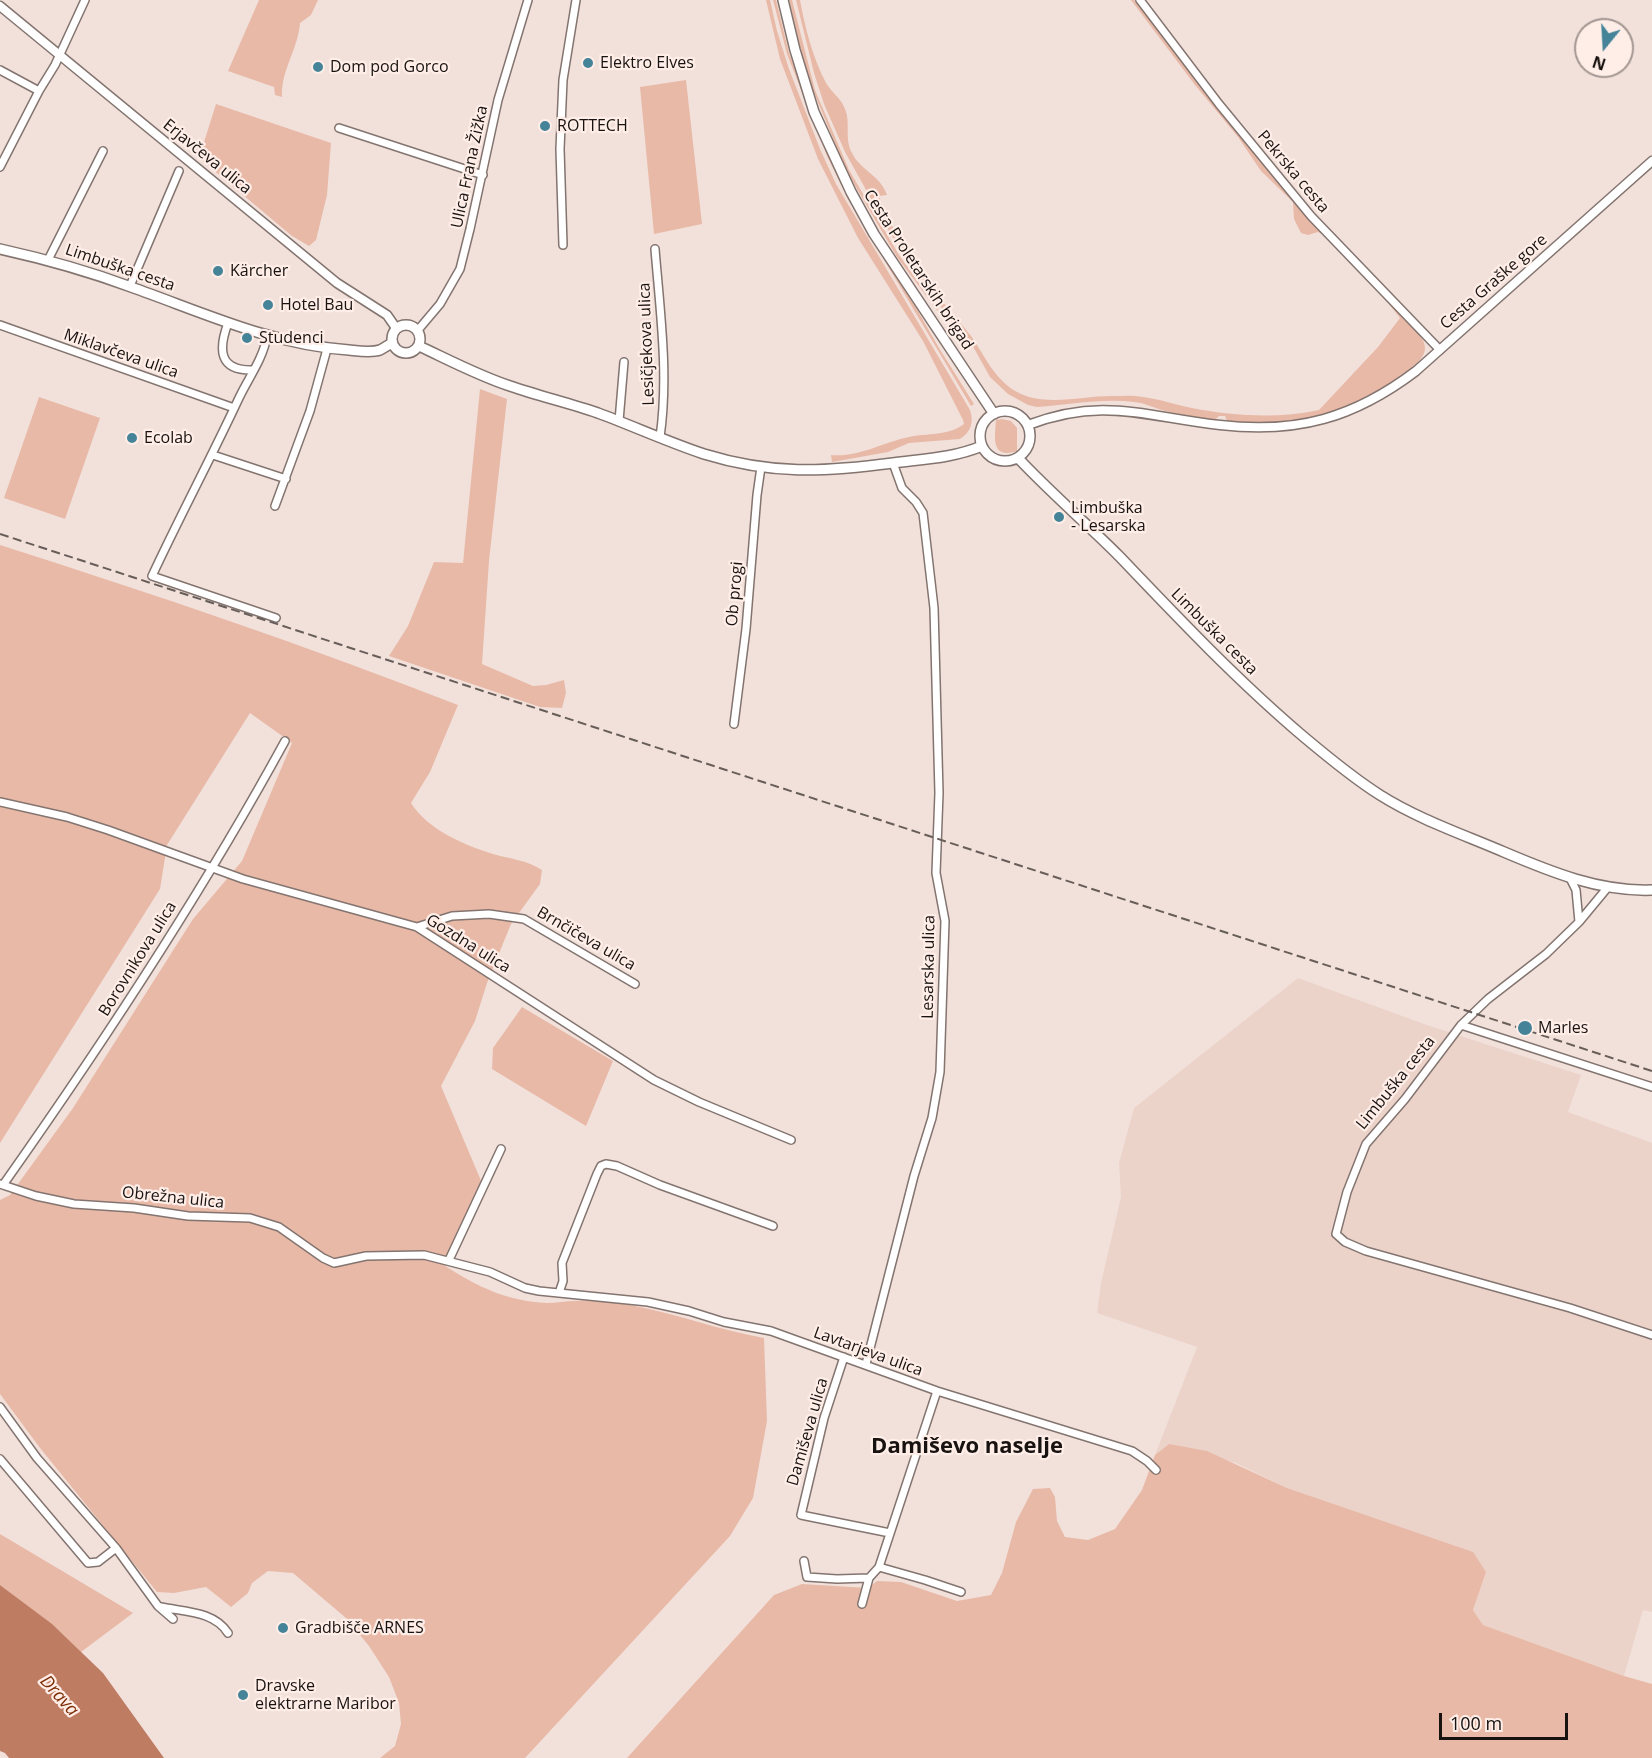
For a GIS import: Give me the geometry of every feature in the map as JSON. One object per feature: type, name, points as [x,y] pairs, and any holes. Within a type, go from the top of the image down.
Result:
[{"type":"main road","name":"Cesta Proletarskih brigad","points":[[783,0],[814,112],[851,192],[874,234],[994,414]]},
{"type":"main road","name":"Limbuška cesta","points":[[0,249],[48,260],[130,286],[267,336],[327,349],[380,350],[392,343],[398,350],[406,353],[419,346],[499,382],[619,421],[705,454],[761,467],[828,471],[923,461],[982,446]]},
{"type":"main road","points":[[392,343],[396,328],[407,324],[418,330],[419,346]]},
{"type":"main road","points":[[1007,411],[1024,420],[1028,425],[1030,432],[1028,447],[1018,458],[998,460],[986,452],[982,446],[980,439],[983,424],[994,414],[1007,411]]},
{"type":"main road","name":"Limbuška cesta","points":[[1018,458],[1104,541],[1238,679],[1339,766],[1381,796],[1521,859],[1570,878],[1608,887],[1652,890]]},
{"type":"street","points":[[0,167],[55,64],[85,0]]},
{"type":"street","name":"Ulica Frana Žižka","points":[[418,330],[440,304],[460,269],[483,175],[498,100],[528,0]]},
{"type":"street","points":[[563,245],[560,149],[563,80],[576,0]]},
{"type":"street","name":"Pekrska cesta","points":[[1140,0],[1219,104],[1311,216],[1440,350]]},
{"type":"street","name":"Erjavčeva ulica","points":[[0,6],[338,283],[387,315],[396,328]]},
{"type":"street","points":[[0,70],[39,91]]},
{"type":"street","points":[[339,128],[483,175]]},
{"type":"street","points":[[48,260],[103,151]]},
{"type":"street","name":"Cesta Graške gore","points":[[1028,425],[1070,412],[1106,409],[1163,415],[1218,425],[1263,428],[1308,423],[1364,405],[1388,391],[1440,350],[1652,161]]},
{"type":"street","points":[[130,286],[179,171]]},
{"type":"street","name":"Lesičjekova ulica","points":[[656,249],[664,365],[660,437]]},
{"type":"street","points":[[228,323],[222,354],[226,363],[240,371],[253,370]]},
{"type":"street","name":"Miklavčeva ulica","points":[[0,325],[234,408]]},
{"type":"street","points":[[267,336],[261,360],[253,370],[152,576],[276,618]]},
{"type":"street","points":[[275,506],[310,411],[327,349]]},
{"type":"street","points":[[619,421],[624,362]]},
{"type":"street","points":[[213,455],[286,479]]},
{"type":"street","name":"Lesarska ulica","points":[[866,1364],[914,1176],[932,1118],[940,1072],[945,921],[936,865],[939,839],[939,793],[934,608],[923,513],[902,488],[893,463]]},
{"type":"street","name":"Ob progi","points":[[734,724],[746,629],[761,467]]},
{"type":"street","name":"Borovnikova ulica","points":[[1,1184],[106,1037],[211,868],[285,741]]},
{"type":"street","name":"Gozdna ulica","points":[[0,802],[67,817],[243,879],[417,927],[654,1080],[699,1102],[791,1140]]},
{"type":"street","points":[[1570,878],[1576,890],[1579,922]]},
{"type":"street","name":"Limbuška cesta","points":[[1608,887],[1579,922],[1546,954],[1488,999],[1461,1025],[1405,1099],[1366,1144],[1347,1192],[1336,1234],[1346,1242],[1366,1251],[1570,1308],[1652,1335]]},
{"type":"street","name":"Brnčičeva ulica","points":[[417,927],[452,916],[489,914],[524,919],[635,984]]},
{"type":"street","points":[[1461,1025],[1652,1087]]},
{"type":"street","points":[[448,1260],[501,1149]]},
{"type":"street","points":[[560,1293],[563,1281],[562,1263],[597,1174],[601,1166],[606,1164],[617,1166],[660,1185],[773,1226]]},
{"type":"street","name":"Obrežna ulica","points":[[1,1184],[36,1196],[74,1204],[134,1208],[188,1216],[250,1218],[279,1227],[323,1258],[334,1263]]},
{"type":"street","name":"Lavtarjeva ulica","points":[[334,1263],[366,1256],[424,1255],[490,1272],[525,1288],[648,1302],[690,1311],[724,1322],[771,1331],[937,1391],[1132,1451],[1156,1470]]},
{"type":"street","name":"Damiševa ulica","points":[[844,1357],[824,1418],[801,1515],[890,1533]]},
{"type":"street","points":[[862,1604],[869,1578],[879,1567],[937,1391]]},
{"type":"street","points":[[0,1407],[37,1458],[117,1548],[158,1606],[173,1619]]},
{"type":"street","points":[[0,1459],[88,1563],[98,1562],[117,1548]]},
{"type":"street","points":[[804,1561],[807,1577],[869,1578]]},
{"type":"street","points":[[879,1567],[961,1592]]},
{"type":"street","points":[[158,1606],[185,1610],[214,1619],[222,1624],[228,1633]]},
{"type":"shaded area","points":[[259,0],[318,0],[311,15],[300,23],[299,33],[284,77],[282,97],[275,95],[274,87],[228,71]]},
{"type":"shaded area","points":[[766,0],[770,0],[789,69],[836,184],[970,410],[971,426],[960,439],[909,443],[888,452],[832,462],[831,455],[851,454],[900,439],[952,431],[964,424],[923,341],[858,238],[818,159],[780,59]]},
{"type":"shaded area","points":[[773,0],[776,0],[789,53],[829,155],[939,348],[974,404],[971,406],[848,199],[827,156],[787,54]]},
{"type":"shaded area","points":[[789,0],[792,0],[815,90],[849,170],[899,255],[955,334],[897,257],[847,172],[807,76]]},
{"type":"shaded area","points":[[796,0],[800,0],[810,43],[821,73],[845,109],[848,120],[848,142],[852,153],[884,188],[887,195],[879,196],[892,225],[938,295],[971,336],[996,374],[1017,392],[1051,400],[1139,396],[1192,408],[1239,415],[1288,415],[1319,410],[1378,347],[1400,318],[1326,236],[1318,232],[1308,235],[1301,233],[1294,219],[1293,202],[1261,171],[1238,137],[1195,85],[1131,0],[1134,0],[1150,19],[1275,179],[1417,331],[1425,346],[1422,357],[1392,382],[1353,404],[1311,418],[1287,422],[1227,421],[1225,416],[1219,416],[1215,420],[1122,401],[1037,407],[1028,405],[1008,394],[990,377],[970,341],[956,329],[890,233],[845,152],[824,104],[814,73]]},
{"type":"shaded area","points":[[686,80],[702,224],[654,234],[640,87]]},
{"type":"shaded area","points":[[216,104],[331,143],[327,195],[316,240],[309,246],[292,236],[199,158]]},
{"type":"shaded area","points":[[480,389],[507,399],[489,561],[482,664],[533,686],[564,680],[566,693],[562,708],[540,707],[389,656],[408,626],[434,562],[463,563]]},
{"type":"shaded area","points":[[39,397],[100,418],[65,519],[4,498]]},
{"type":"shaded area","points":[[996,420],[1011,421],[1017,428],[1017,451],[1002,452],[996,445]]},
{"type":"shaded area","points":[[0,545],[230,621],[458,705],[430,772],[411,803],[426,821],[447,835],[470,846],[524,862],[542,870],[540,884],[511,924],[487,983],[475,1021],[441,1086],[482,1183],[445,1266],[493,1292],[532,1302],[588,1301],[630,1305],[764,1338],[767,1421],[753,1498],[730,1536],[525,1758],[380,1758],[395,1746],[401,1724],[399,1703],[389,1677],[369,1646],[346,1618],[293,1573],[268,1571],[252,1583],[248,1593],[231,1607],[206,1587],[174,1593],[157,1592],[40,1448],[0,1394],[0,1200],[10,1195],[73,1108],[193,919],[242,861],[292,743],[250,713],[167,845],[160,889],[0,1143]]},
{"type":"shaded area","name":"Marles","points":[[1298,978],[1427,1025],[1581,1075],[1568,1112],[1652,1143],[1652,1612],[1643,1610],[1624,1676],[1483,1625],[1473,1610],[1486,1572],[1366,1517],[1287,1488],[1236,1463],[1169,1444],[1155,1455],[1197,1347],[1097,1313],[1101,1283],[1121,1197],[1119,1163],[1134,1108]]},
{"type":"shaded area","points":[[522,1007],[613,1061],[586,1126],[492,1069],[493,1048]]},
{"type":"shaded area","points":[[1169,1444],[1207,1451],[1287,1488],[1473,1552],[1486,1572],[1473,1610],[1483,1625],[1652,1684],[1652,1758],[627,1758],[774,1595],[802,1584],[868,1588],[877,1581],[901,1582],[957,1601],[991,1595],[1002,1573],[1016,1522],[1033,1489],[1050,1488],[1055,1497],[1057,1521],[1065,1537],[1088,1540],[1115,1529],[1142,1490],[1155,1455]]},
{"type":"shaded area","points":[[0,1534],[133,1613],[81,1652],[51,1624],[0,1585]]},
{"type":"water","name":"Drava","points":[[0,1585],[52,1624],[103,1673],[164,1758],[9,1758],[0,1751]]},
{"type":"railway","points":[[0,534],[1652,1071]]},
{"type":"place","name":"Elektro Elves","points":[[588,63]]},
{"type":"place","name":"Dom pod Gorco","points":[[318,67]]},
{"type":"place","name":"ROTTECH","points":[[545,126]]},
{"type":"place","name":"Kärcher","points":[[218,271]]},
{"type":"place","name":"Hotel Bau","points":[[268,305]]},
{"type":"place","name":"Studenci","points":[[247,338]]},
{"type":"place","name":"Ecolab","points":[[132,438]]},
{"type":"place","name":"Limbuška - Lesarska","points":[[1059,517]]},
{"type":"place","name":"Marles","points":[[1525,1028]]},
{"type":"place","name":"Gradbišče ARNES","points":[[283,1628]]},
{"type":"place","name":"Dravske elektrarne Maribor","points":[[243,1695]]},
{"type":"district","name":"Damiševo naselje","points":[[967,1447]]}]
